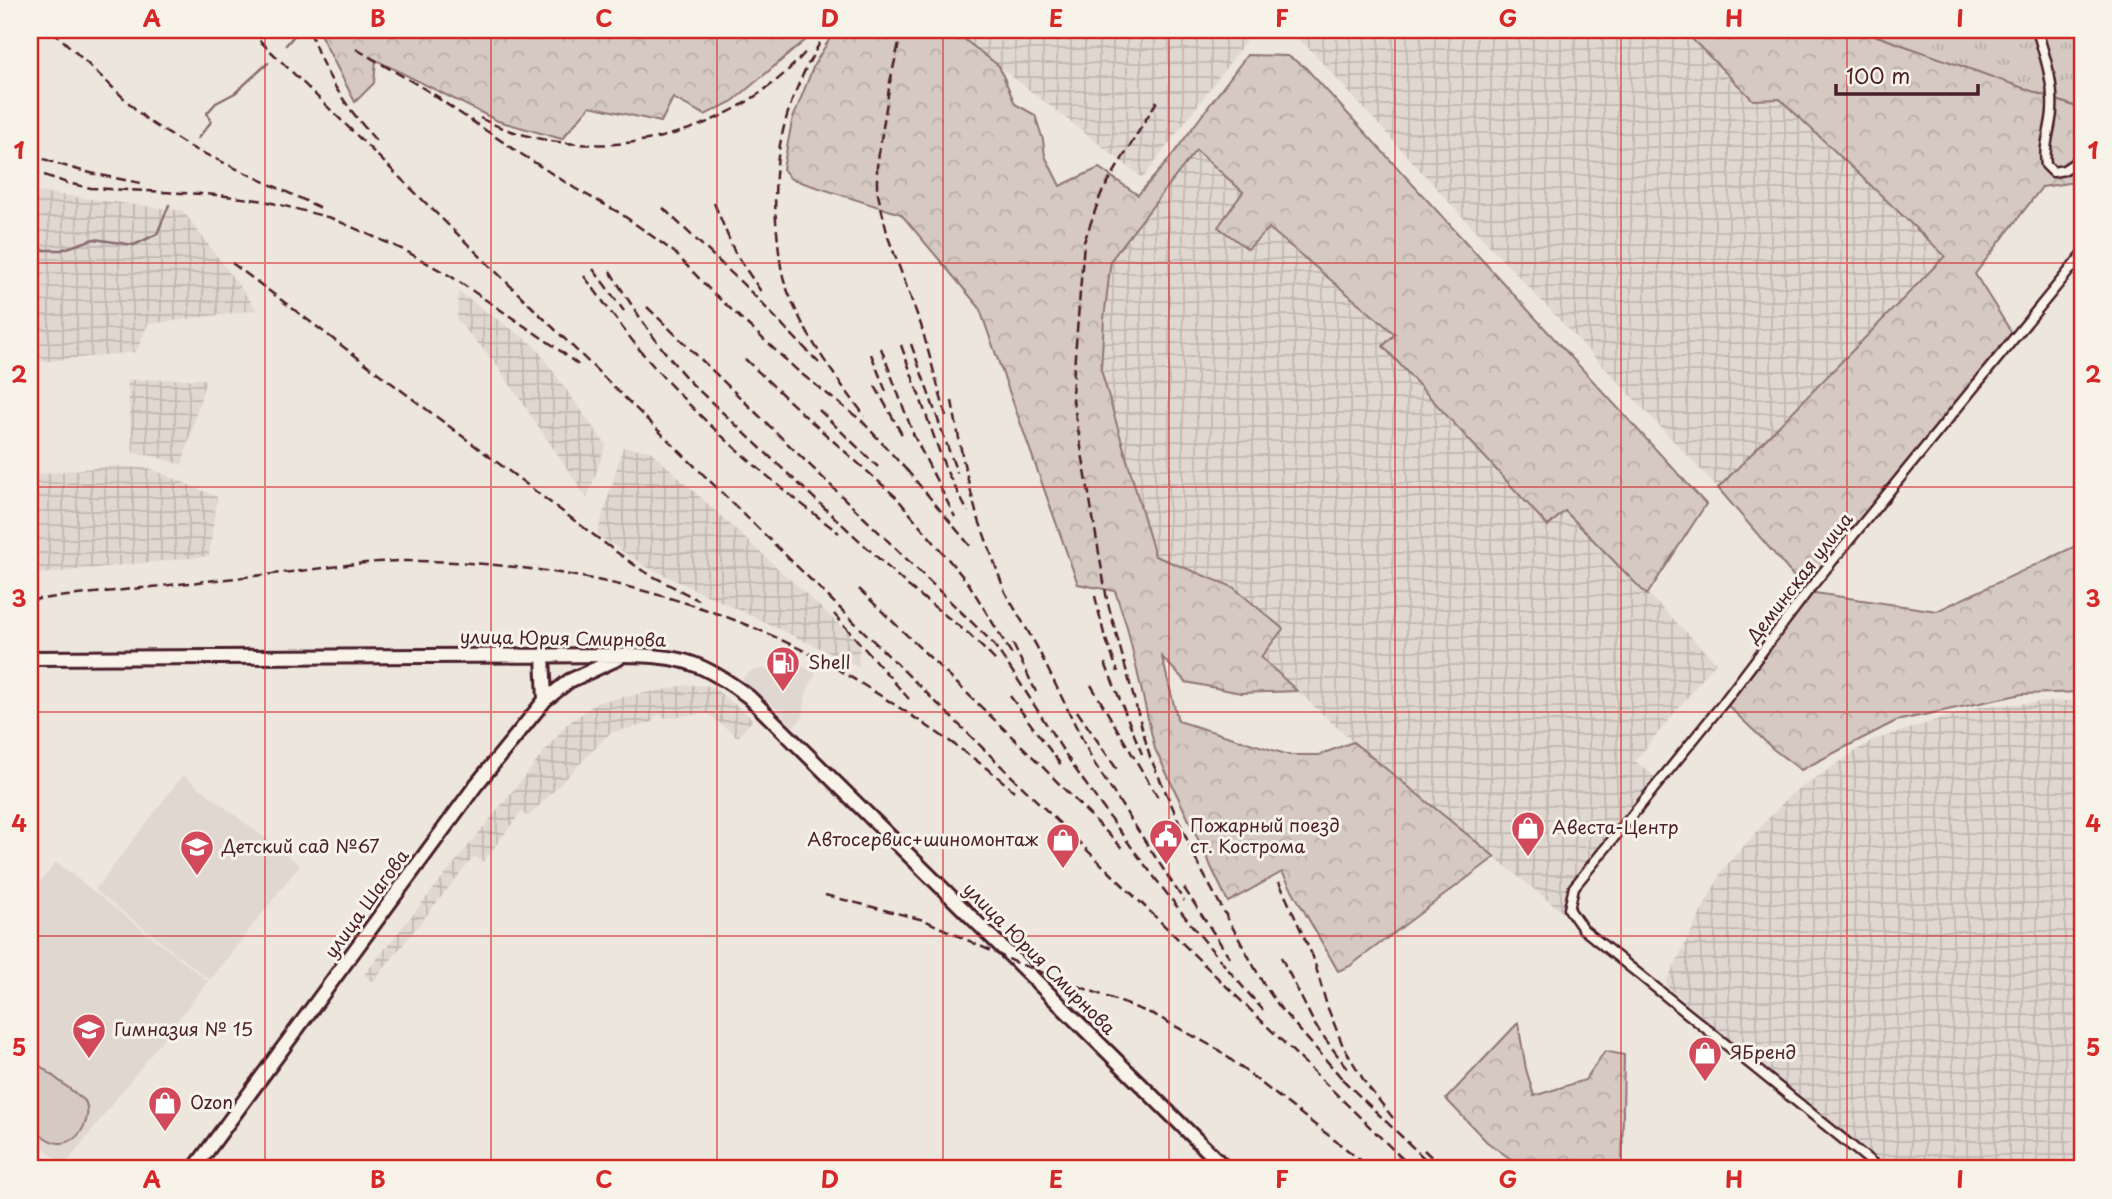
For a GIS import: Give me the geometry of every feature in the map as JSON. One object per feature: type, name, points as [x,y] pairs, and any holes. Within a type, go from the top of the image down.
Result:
[{"type":"main road","points":[[543,655],[545,700]]},
{"type":"main road","name":"улица Юрия Смирнова","points":[[30,658],[625,655],[671,657],[694,662],[749,697],[1226,1169]]},
{"type":"main road","name":"улица Шагова","points":[[194,1169],[476,785],[545,700],[569,681],[625,655]]},
{"type":"street","points":[[2038,30],[2052,79],[2052,111],[2046,165],[2053,172],[2064,170],[2082,158]]},
{"type":"street","name":"Деминская улица","points":[[1880,1169],[1583,929],[1569,909],[1574,887],[1724,702],[1807,592],[2082,255]]},
{"type":"shaded area","points":[[952,30],[1254,30],[1143,178]]},
{"type":"shaded area","points":[[1286,30],[1683,30],[1753,100],[1780,99],[1946,256],[1718,488],[1470,225],[1307,46]]},
{"type":"shaded area","points":[[1196,150],[1244,192],[1218,227],[1268,228],[1395,334],[1384,346],[1549,526],[1565,511],[1716,662],[1635,761],[1660,781],[1574,887],[1569,909],[1583,929],[1353,742],[1261,657],[1282,629],[1232,587],[1156,557],[1101,370],[1104,319],[1111,260]]},
{"type":"shaded area","points":[[30,191],[183,211],[257,310],[148,324],[136,352],[30,363]]},
{"type":"shaded area","points":[[458,292],[534,345],[606,445],[587,498],[494,361],[457,320]]},
{"type":"shaded area","points":[[206,379],[182,465],[133,453],[127,380]]},
{"type":"shaded area","points":[[623,447],[650,451],[860,644],[858,666],[645,566],[597,535]]},
{"type":"shaded area","points":[[111,466],[149,468],[217,497],[209,556],[30,575],[30,475]]},
{"type":"shaded area","name":"Shell","points":[[787,659],[816,673],[806,693],[803,717],[793,727],[777,709],[741,680],[752,670],[764,669],[779,673]]},
{"type":"shaded area","points":[[687,685],[711,686],[753,719],[738,737],[707,713],[665,718],[658,714],[651,723],[610,733],[528,817],[521,812],[483,862],[474,856],[373,982],[364,975],[566,725],[598,702]]},
{"type":"shaded area","points":[[2082,700],[2082,1169],[1886,1169],[1760,1067],[1669,988],[1666,982],[1723,869],[1789,796],[1871,741],[1982,706]]},
{"type":"shaded area","name":"Детский сад №67","points":[[183,775],[300,865],[210,980],[95,890]]},
{"type":"shaded area","name":"Гимназия № 15","points":[[56,862],[208,981],[65,1165],[30,1138],[30,895]]},
{"type":"green space","points":[[333,30],[698,30],[712,35],[716,30],[815,30],[733,101],[705,115],[673,98],[661,122],[590,106],[562,139],[498,121],[376,60],[374,83],[355,102],[320,34]]},
{"type":"green space","points":[[835,30],[952,30],[999,66],[1015,104],[1035,115],[1045,156],[1060,186],[1099,168],[1138,195],[1167,162],[1247,55],[1288,56],[1305,67],[1706,504],[1647,595],[1565,511],[1548,526],[1383,346],[1395,334],[1269,228],[1248,249],[1218,227],[1243,192],[1196,150],[1111,260],[1101,370],[1155,556],[1233,587],[1283,629],[1261,657],[1297,691],[1241,693],[1186,682],[1162,657],[1178,721],[1289,755],[1319,755],[1353,742],[1495,857],[1350,966],[1338,971],[1282,872],[1228,902],[1155,749],[1127,627],[1115,591],[1078,584],[979,307],[901,214],[791,179],[783,169],[792,121],[814,65]]},
{"type":"green space","points":[[1683,30],[1860,30],[2082,109],[2082,181],[2042,187],[1975,274],[2015,338],[1808,592],[1937,611],[2082,543],[2082,692],[2022,694],[1896,721],[1801,770],[1773,749],[1724,702],[1807,592],[1718,488],[1945,256],[1780,99],[1753,100]]},
{"type":"green space","points":[[1860,30],[2082,30],[2082,109]]},
{"type":"green space","points":[[1518,1023],[1534,1096],[1585,1080],[1605,1051],[1624,1055],[1622,1169],[1525,1169],[1487,1142],[1446,1099]]},
{"type":"green space","points":[[30,1058],[85,1101],[86,1122],[73,1139],[55,1143],[30,1126]]},
{"type":"waterway","points":[[341,30],[360,34],[371,30]]},
{"type":"waterway","points":[[286,45],[298,31]]},
{"type":"waterway","points":[[198,138],[211,122],[207,113],[216,103],[235,93],[268,63]]},
{"type":"waterway","points":[[30,250],[61,250],[94,239],[134,245],[157,234],[169,205]]},
{"type":"railway","points":[[52,30],[148,121],[190,147],[321,208]]},
{"type":"railway","points":[[249,30],[1413,1169]]},
{"type":"railway","points":[[310,30],[329,77],[379,144]]},
{"type":"railway","points":[[828,30],[802,77],[784,126],[776,177],[777,232],[783,275],[802,323],[821,355],[865,416]]},
{"type":"railway","points":[[902,30],[890,82],[877,166],[877,190],[888,237],[921,325],[946,416]]},
{"type":"railway","points":[[356,49],[440,98]]},
{"type":"railway","points":[[480,118],[522,134],[566,143],[611,144],[656,138],[699,126],[739,106],[776,81],[808,49]]},
{"type":"railway","points":[[433,95],[576,189],[620,213],[674,252],[709,289],[799,372],[862,421],[910,474]]},
{"type":"railway","points":[[1157,101],[1101,194],[1084,242],[1072,394],[1107,600],[1150,757],[1198,864],[1263,983],[1281,1009],[1347,1084]]},
{"type":"railway","points":[[30,153],[70,168],[141,183]]},
{"type":"railway","points":[[30,170],[91,188],[219,195],[265,201],[331,218],[404,250],[452,277],[581,367]]},
{"type":"railway","points":[[714,203],[735,253],[762,293]]},
{"type":"railway","points":[[663,208],[747,288],[819,363]]},
{"type":"railway","points":[[232,263],[615,551],[643,571],[698,600]]},
{"type":"railway","points":[[593,269],[624,311]]},
{"type":"railway","points":[[610,271],[648,329],[691,383],[908,586],[969,634],[997,662]]},
{"type":"railway","points":[[584,276],[670,385],[716,431],[839,533]]},
{"type":"railway","points":[[647,307],[991,641],[1120,832],[1190,923],[1263,1010]]},
{"type":"railway","points":[[911,344],[957,473]]},
{"type":"railway","points":[[901,345],[946,470],[968,512]]},
{"type":"railway","points":[[881,348],[914,436],[955,517]]},
{"type":"railway","points":[[871,354],[887,394]]},
{"type":"railway","points":[[745,359],[896,497],[969,584],[1013,656]]},
{"type":"railway","points":[[875,386],[904,438]]},
{"type":"railway","points":[[952,401],[976,512],[1005,592],[1036,645],[1094,763],[1184,901]]},
{"type":"railway","points":[[819,410],[878,467]]},
{"type":"railway","points":[[906,469],[971,547]]},
{"type":"railway","points":[[30,600],[389,561],[456,562],[561,573],[665,597],[716,613],[812,655],[932,729],[1014,791]]},
{"type":"railway","points":[[859,589],[1032,756],[1122,848]]},
{"type":"railway","points":[[1095,596],[1104,634],[1118,672]]},
{"type":"railway","points":[[834,614],[909,699]]},
{"type":"railway","points":[[1013,644],[1036,692]]},
{"type":"railway","points":[[1105,663],[1142,754]]},
{"type":"railway","points":[[1091,685],[1160,801]]},
{"type":"railway","points":[[1010,696],[1061,765]]},
{"type":"railway","points":[[1077,711],[1118,771]]},
{"type":"railway","points":[[1279,882],[1313,957],[1327,1006],[1343,1046],[1366,1084],[1393,1118]]},
{"type":"railway","points":[[1184,888],[1230,958]]},
{"type":"railway","points":[[825,895],[924,920],[1017,963],[1155,1015],[1217,1049],[1372,1169]]},
{"type":"railway","points":[[1281,957],[1315,1025],[1349,1071]]},
{"type":"railway","points":[[1342,1079],[1427,1161]]},
{"type":"railway","points":[[1424,1150],[1444,1169]]},
{"type":"place","name":"Shell","points":[[783,693]]},
{"type":"place","name":"Авеста-Центр","points":[[1528,858]]},
{"type":"place","name":"Пожарный поезд ст. Кострома","points":[[1166,866]]},
{"type":"place","name":"Автосервис+шиномонтаж","points":[[1063,870]]},
{"type":"place","name":"Детский сад №67","points":[[197,877]]},
{"type":"place","name":"Гимназия № 15","points":[[89,1060]]},
{"type":"place","name":"ЯБренд","points":[[1705,1083]]},
{"type":"place","name":"Ozon","points":[[165,1133]]}]
